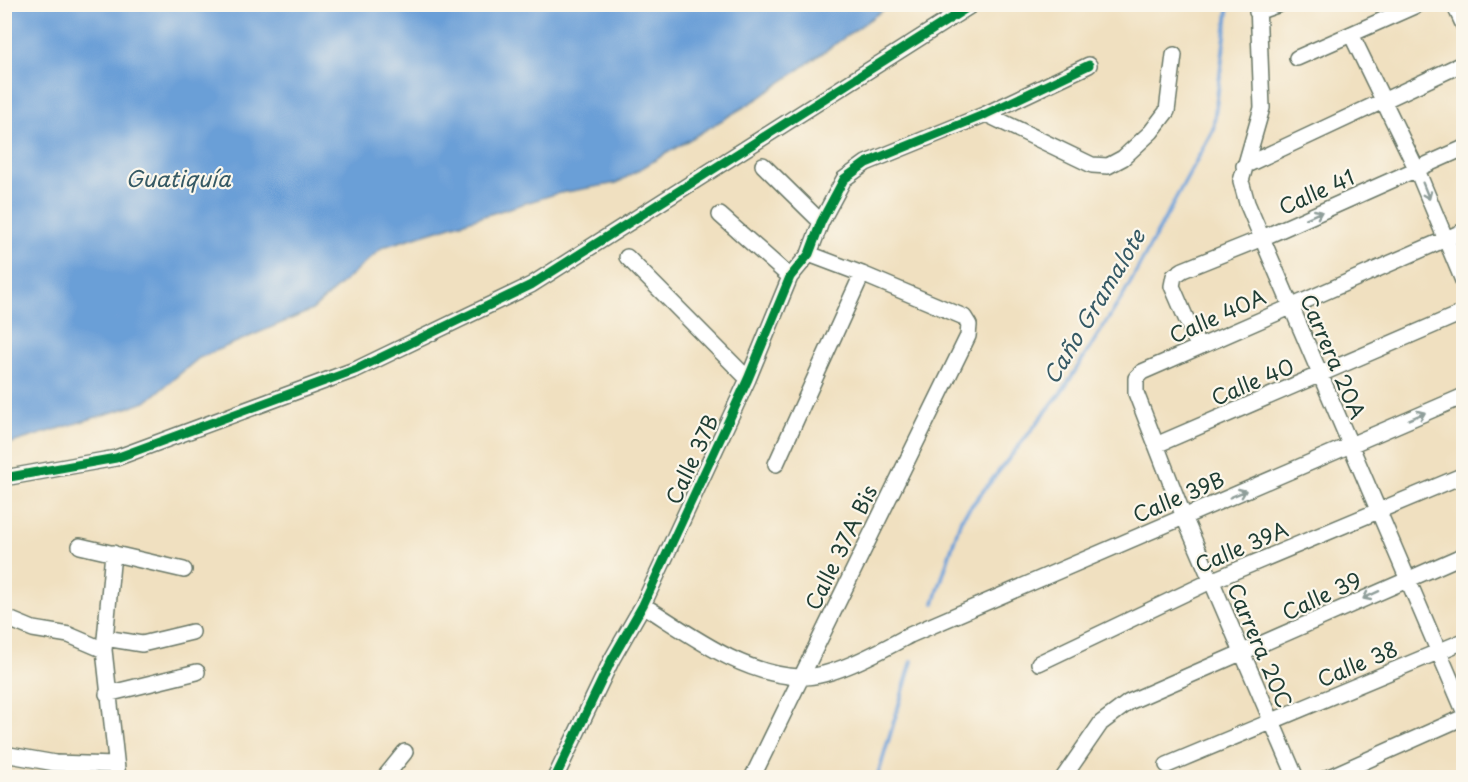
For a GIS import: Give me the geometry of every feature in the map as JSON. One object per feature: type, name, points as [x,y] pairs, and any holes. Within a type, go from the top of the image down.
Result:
[{"type":"street","points":[[4,478],[116,458],[357,369],[531,285],[973,4]]},
{"type":"street","points":[[1258,8],[1280,4]]},
{"type":"street","points":[[1297,58],[1419,4]]},
{"type":"street","points":[[1454,4],[1464,26]]},
{"type":"street","name":"Carrera 20A","points":[[1258,8],[1262,108],[1258,130],[1244,166],[1241,181],[1260,239],[1464,711]]},
{"type":"street","points":[[1351,34],[1417,170],[1464,283]]},
{"type":"street","points":[[986,114],[1092,165],[1108,166],[1123,158],[1151,132],[1167,111],[1174,55]]},
{"type":"street","points":[[1244,166],[1464,63]]},
{"type":"street","name":"Calle 37B","points":[[555,777],[612,659],[643,605],[748,379],[790,278],[809,254],[820,222],[844,178],[866,163],[986,114],[1089,65]]},
{"type":"street","name":"Calle 41","points":[[1198,346],[1172,286],[1174,276],[1183,270],[1260,239],[1464,148]]},
{"type":"street","points":[[762,165],[820,222]]},
{"type":"street","points":[[720,215],[790,278]]},
{"type":"street","name":"Calle 40A","points":[[1136,393],[1136,378],[1142,372],[1464,231]]},
{"type":"street","points":[[776,464],[862,274],[809,254]]},
{"type":"street","points":[[627,257],[748,379]]},
{"type":"street","name":"Calle 37A Bis","points":[[752,777],[968,336],[969,326],[964,317],[862,274]]},
{"type":"street","name":"Calle 40","points":[[1156,445],[1464,312]]},
{"type":"street","name":"Carrera 20C","points":[[1136,393],[1184,517],[1270,723],[1296,777]]},
{"type":"street","name":"Calle 39B","points":[[801,677],[850,666],[910,635],[1464,396]]},
{"type":"street","name":"Calle 39A","points":[[1039,663],[1211,581],[1464,475]]},
{"type":"street","points":[[80,546],[184,570]]},
{"type":"street","points":[[4,754],[116,771],[104,644],[113,553]]},
{"type":"street","name":"Calle 39","points":[[1063,777],[1101,723],[1129,702],[1464,555]]},
{"type":"street","points":[[643,605],[742,665],[801,677]]},
{"type":"street","points":[[4,617],[33,629],[104,644],[142,644],[192,632]]},
{"type":"street","name":"Calle 38","points":[[1167,765],[1464,641]]},
{"type":"street","points":[[107,694],[197,672]]},
{"type":"street","points":[[1327,777],[1464,717]]},
{"type":"street","points":[[384,777],[405,753]]},
{"type":"water","name":"Guatiquía","points":[[5,4],[890,5],[759,98],[617,183],[555,194],[383,247],[312,310],[199,358],[146,402],[5,445]]},
{"type":"waterway","name":"Caño Gramalote","points":[[934,603],[961,519],[1063,390],[1124,294],[1213,130],[1229,4]]},
{"type":"waterway","name":"Caño Gramalote","points":[[877,778],[912,661]]},
{"type":"cycle path","points":[[4,478],[116,458],[357,369],[531,285],[973,4]]},
{"type":"cycle path","points":[[555,778],[612,659],[643,605],[748,379],[790,277],[809,254],[821,222],[844,179],[866,163],[986,114],[1089,65]]}]
